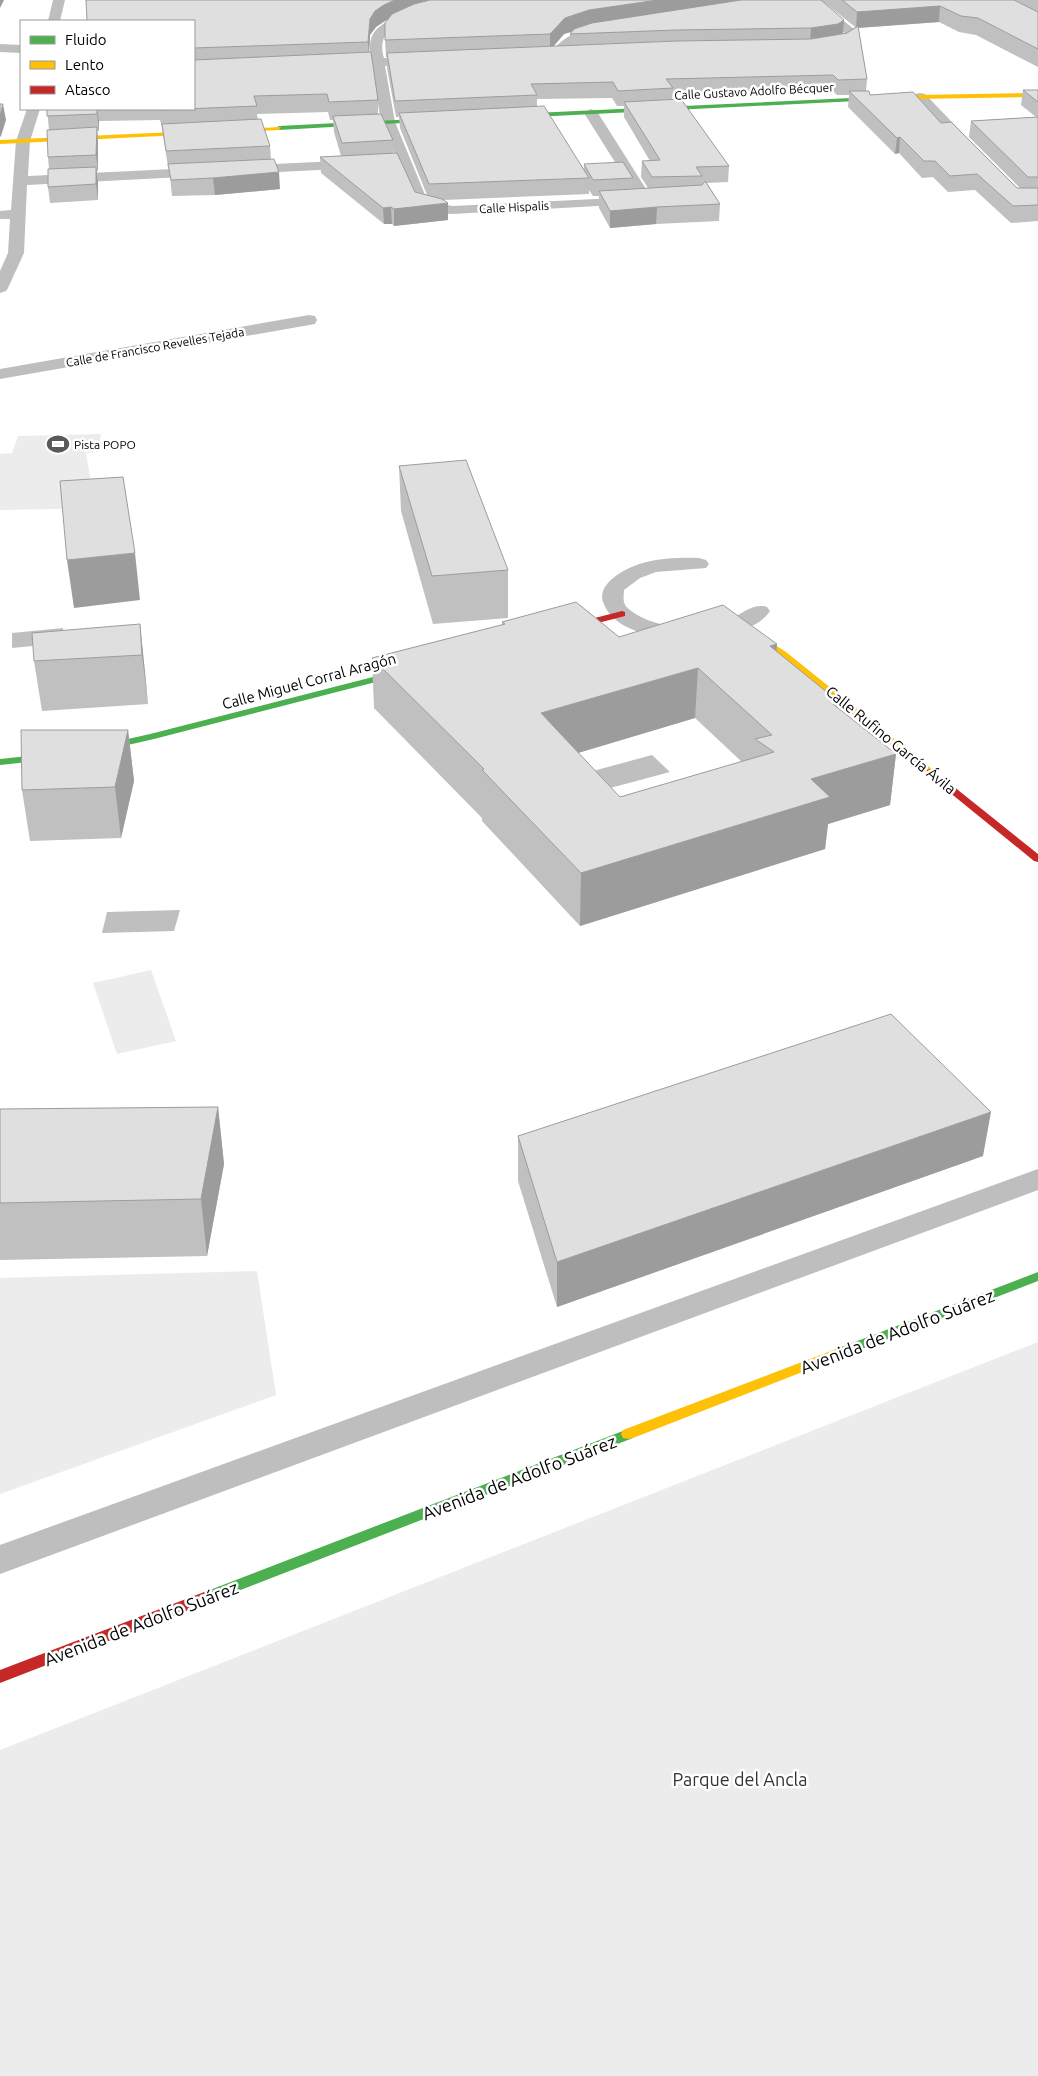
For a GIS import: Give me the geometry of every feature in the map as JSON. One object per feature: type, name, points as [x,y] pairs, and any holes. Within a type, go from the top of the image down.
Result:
[{"type":"street","points":[[54,20],[59,0]]},
{"type":"street","name":"Calle Hispalis","points":[[473,0],[423,11],[402,19],[386,28],[378,36],[376,50],[388,122],[422,205],[435,209],[662,199]]},
{"type":"street","points":[[810,48],[841,43],[853,33],[812,0]]},
{"type":"street","points":[[576,54],[552,54],[569,39],[588,32],[617,27]]},
{"type":"street","points":[[0,48],[20,49]]},
{"type":"street","points":[[321,65],[438,60]]},
{"type":"street","name":"Calle Gustavo Adolfo Bécquer","points":[[504,117],[920,97],[1038,95]]},
{"type":"street","points":[[920,97],[982,161]]},
{"type":"street","points":[[0,288],[16,253],[22,141],[33,110]]},
{"type":"street","points":[[591,113],[646,200]]},
{"type":"street","points":[[0,142],[446,119]]},
{"type":"street","points":[[950,129],[970,128]]},
{"type":"street","points":[[20,181],[405,162]]},
{"type":"street","points":[[0,215],[18,214]]},
{"type":"street","name":"Calle de Francisco Revelles Tejada","points":[[0,374],[309,320]]},
{"type":"street","points":[[700,564],[672,564],[646,568],[626,576],[614,588],[613,601],[622,614],[645,626],[677,633],[712,632],[741,625],[760,611]]},
{"type":"street","points":[[556,631],[622,614]]},
{"type":"street","name":"Calle Rufino García Ávila","points":[[741,625],[783,654],[1038,859]]},
{"type":"street","name":"Calle Miguel Corral Aragón","points":[[0,762],[76,754],[422,667]]},
{"type":"street","points":[[0,1560],[1038,1179]]},
{"type":"street","name":"Avenida de Adolfo Suárez","points":[[0,1677],[1038,1276]]},
{"type":"green space","points":[[101,434],[98,452],[86,453],[92,489],[108,508],[0,510],[0,454],[12,453],[18,436]]},
{"type":"green space","points":[[151,970],[176,1041],[117,1054],[93,983]]},
{"type":"green space","points":[[257,1271],[276,1395],[0,1494],[0,1278]]},
{"type":"green space","name":"Parque del Ancla","points":[[1038,1342],[1038,2076],[0,2076],[0,1750]]},
{"type":"shaded area","points":[[63,628],[64,643],[12,648],[12,633]]},
{"type":"shaded area","points":[[652,755],[670,772],[599,791],[582,774]]},
{"type":"shaded area","points":[[180,910],[174,931],[102,933],[107,912]]},
{"type":"building","points":[[86,0],[395,0],[375,11],[370,19],[368,42],[195,48],[195,20],[87,20]]},
{"type":"building","points":[[430,0],[658,0],[589,10],[565,18],[550,34],[385,40],[385,23],[392,14],[414,4]]},
{"type":"building","points":[[741,0],[821,0],[844,20],[838,24],[811,28],[570,34],[574,29],[592,23]]},
{"type":"building","points":[[842,0],[1014,0],[1038,12],[1038,49],[978,18],[961,16],[940,6],[857,12]]},
{"type":"building","points":[[858,26],[867,79],[838,80],[833,75],[666,79],[673,88],[618,91],[613,82],[531,84],[537,95],[395,101],[387,53],[677,41],[811,39],[847,33]]},
{"type":"building","points":[[371,52],[378,100],[329,102],[327,94],[254,96],[257,106],[195,109],[195,60]]},
{"type":"building","points":[[1023,90],[1038,90],[1038,102]]},
{"type":"building","points":[[849,91],[869,91],[870,95],[913,92],[941,123],[951,122],[1017,188],[1038,188],[1038,205],[1013,206],[977,174],[950,176],[935,161],[924,161],[900,137],[897,138]]},
{"type":"building","points":[[681,99],[729,166],[696,167],[702,176],[652,177],[642,161],[660,160],[624,102]]},
{"type":"building","points":[[0,104],[3,104],[0,116]]},
{"type":"building","points":[[544,106],[589,178],[429,184],[399,113]]},
{"type":"building","points":[[47,110],[97,110],[97,114],[47,116]]},
{"type":"building","points":[[381,114],[393,140],[342,143],[333,116]]},
{"type":"building","points":[[1038,117],[1038,177],[1028,177],[971,121]]},
{"type":"building","points":[[261,119],[270,146],[166,151],[162,124]]},
{"type":"building","points":[[97,127],[96,155],[48,157],[47,130]]},
{"type":"building","points":[[397,153],[415,192],[442,199],[448,203],[394,209],[391,207],[383,208],[320,157]]},
{"type":"building","points":[[274,159],[279,172],[171,180],[168,164]]},
{"type":"building","points":[[623,162],[633,178],[593,180],[584,164]]},
{"type":"building","points":[[96,167],[96,184],[48,187],[48,169]]},
{"type":"building","points":[[705,181],[720,204],[610,211],[599,191],[702,185]]},
{"type":"building","points":[[466,460],[508,570],[432,576],[399,466]]},
{"type":"building","points":[[123,477],[135,553],[67,560],[60,481]]},
{"type":"building","points":[[576,602],[619,637],[723,605],[777,644],[770,646],[839,702],[833,704],[896,754],[811,779],[830,797],[581,873],[482,770],[484,769],[372,658],[505,624],[502,622]],"holes":[[[698,668],[772,735],[755,739],[774,752],[620,797],[541,713]]]},
{"type":"building","points":[[140,624],[142,655],[34,661],[32,633]]},
{"type":"building","points":[[21,730],[128,730],[115,787],[22,790]]},
{"type":"building","points":[[891,1014],[991,1112],[557,1262],[518,1136]]},
{"type":"building","points":[[218,1107],[201,1199],[0,1203],[0,1109]]},
{"type":"traffic: fast","points":[[513,116],[915,97]]},
{"type":"traffic: fast","points":[[279,128],[435,120]]},
{"type":"traffic: fast","points":[[0,762],[75,754],[151,737],[408,671]]},
{"type":"traffic: fast","points":[[836,1354],[1038,1276]]},
{"type":"traffic: fast","points":[[207,1597],[628,1434]]},
{"type":"traffic: slow","points":[[915,97],[1038,95]]},
{"type":"traffic: slow","points":[[0,142],[279,128]]},
{"type":"traffic: slow","points":[[746,629],[783,654],[930,772]]},
{"type":"traffic: slow","points":[[628,1434],[836,1354]]},
{"type":"traffic: jam","points":[[563,629],[622,614]]},
{"type":"traffic: jam","points":[[930,772],[1038,859]]},
{"type":"traffic: jam","points":[[0,1677],[207,1597]]},
{"type":"place","name":"Pista POPO","points":[[58,444]]}]
